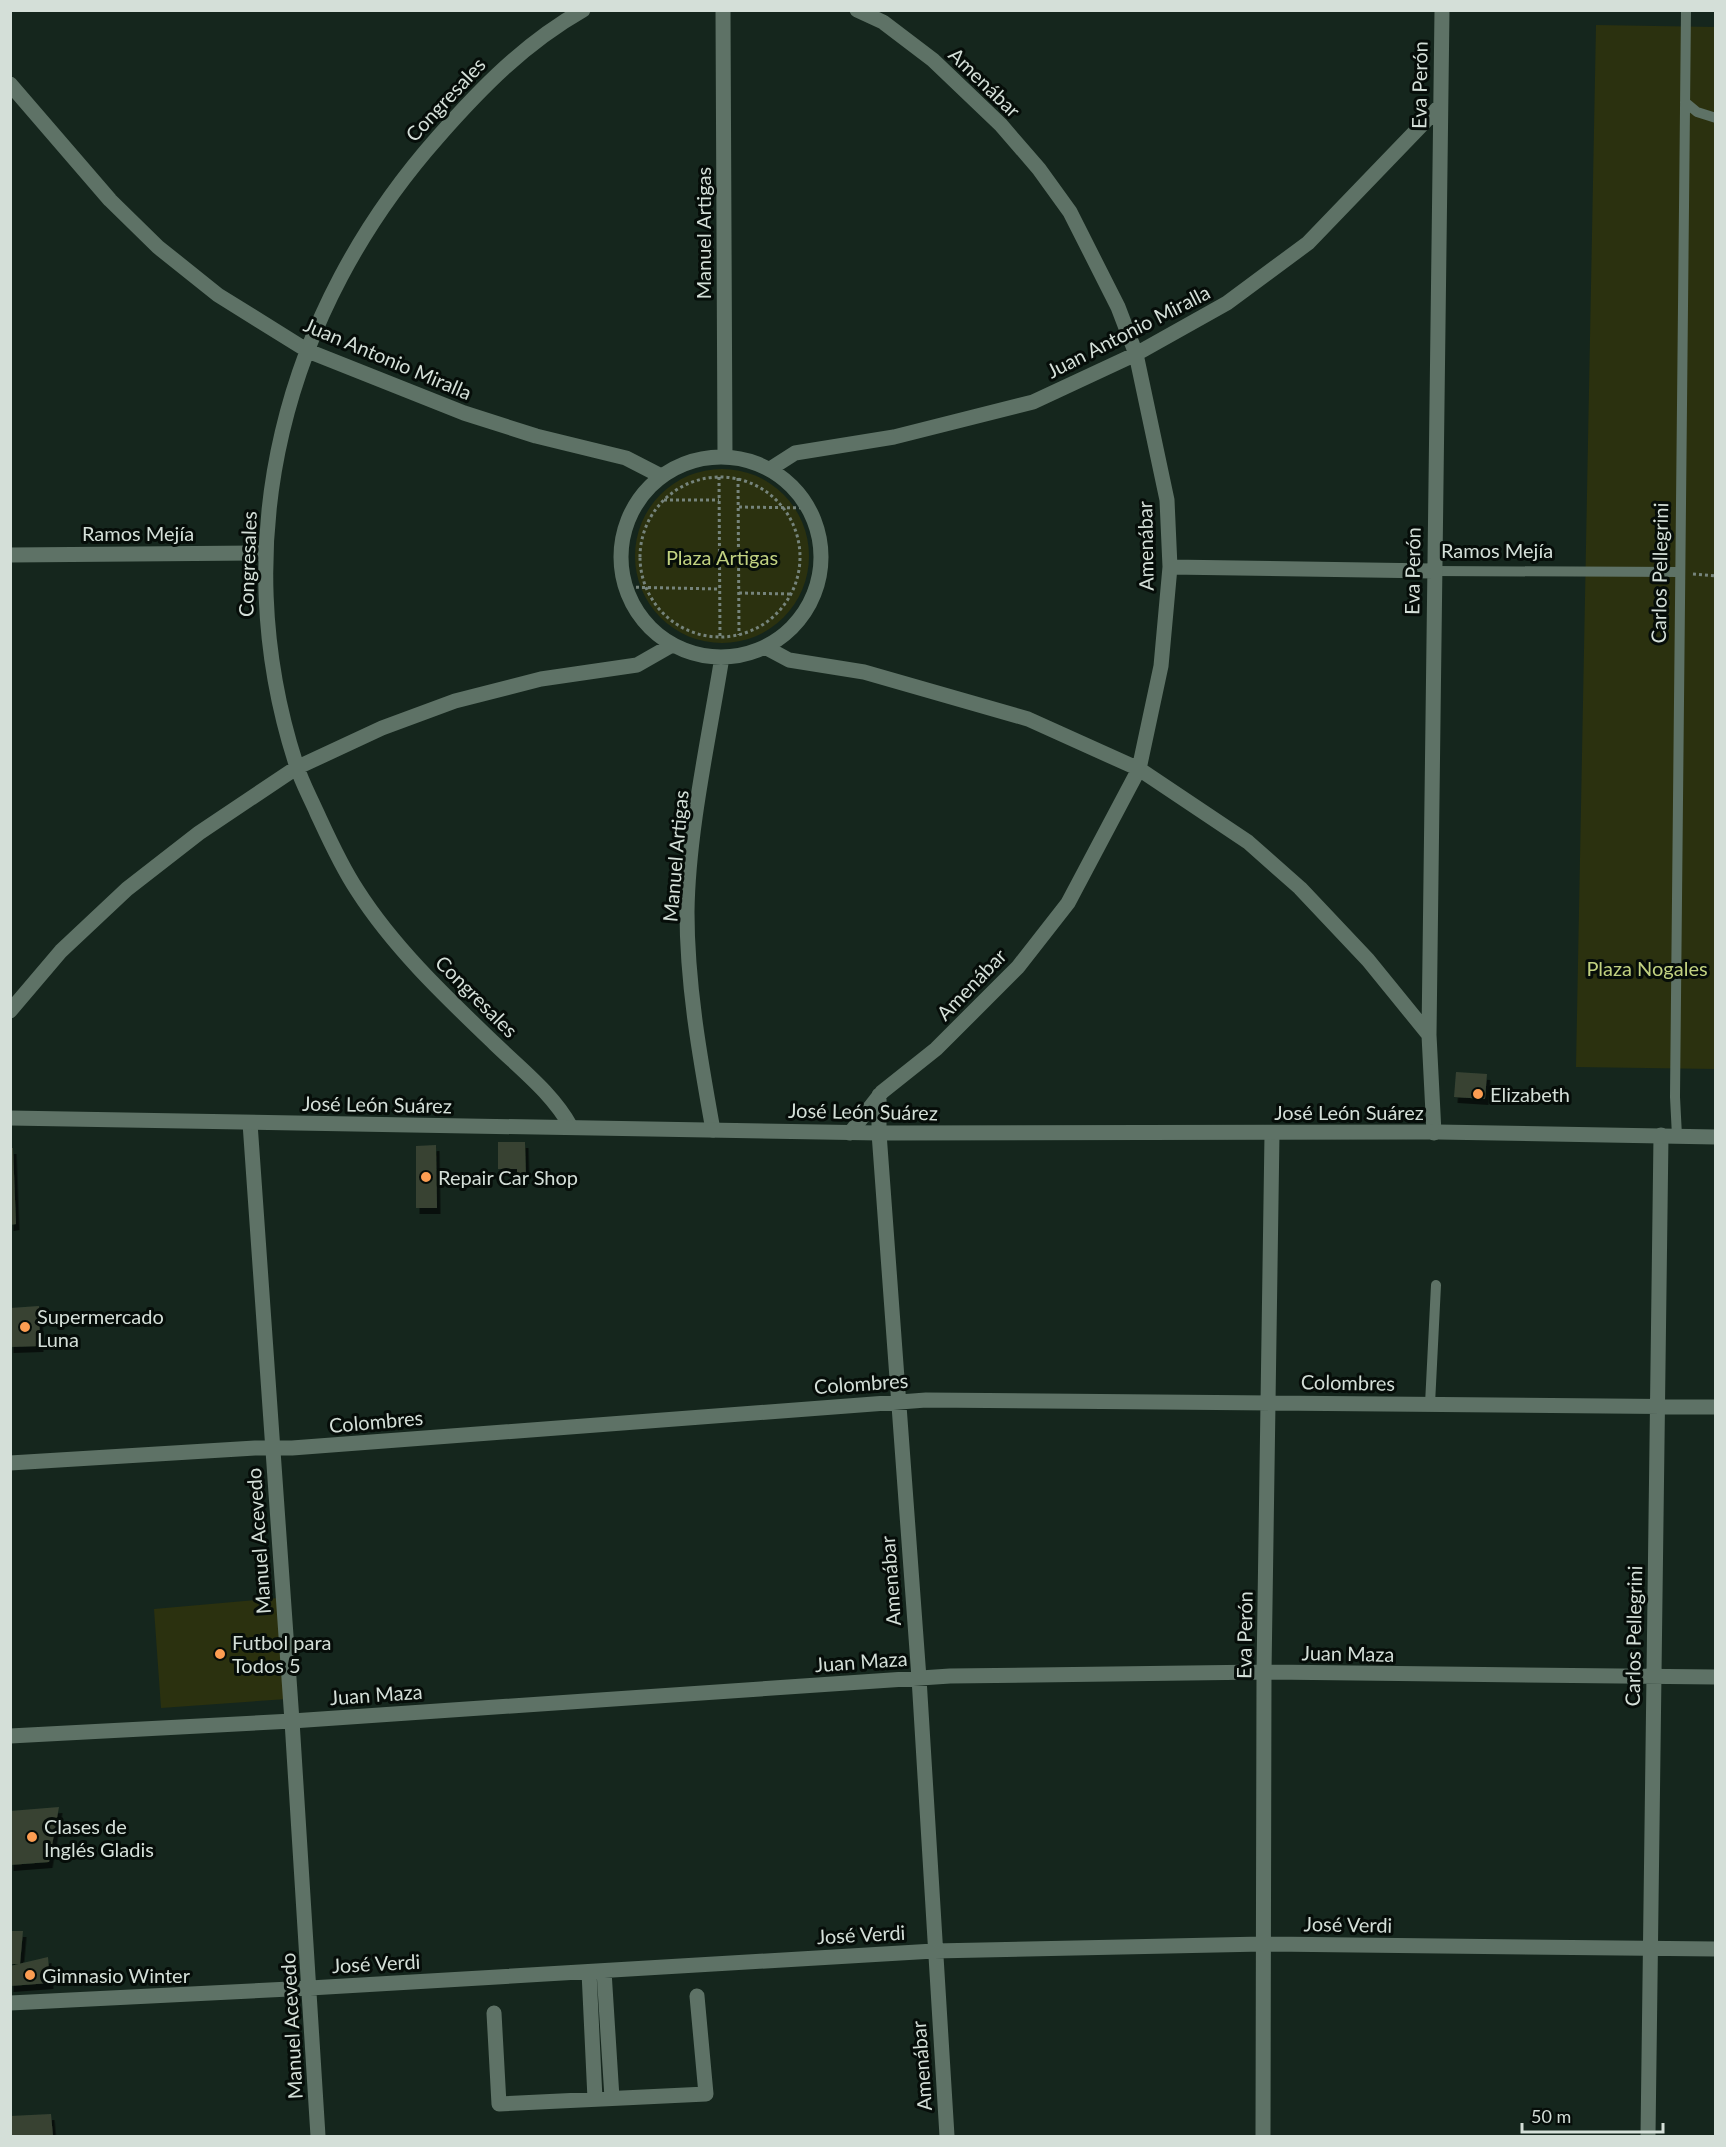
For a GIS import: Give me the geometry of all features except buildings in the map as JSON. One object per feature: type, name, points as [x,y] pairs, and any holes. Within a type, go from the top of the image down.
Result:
[{"type":"street","name":"Congresales","points":[[571,1127],[556,1103],[477,1027],[390,936],[357,891],[333,848],[296,768],[276,692],[265,617],[265,553],[266,521],[292,392],[327,301],[368,228],[409,169],[511,60],[556,25],[583,10]]},
{"type":"street","name":"Manuel Artigas","points":[[723,10],[725,456]]},
{"type":"street","name":"Amenábar","points":[[850,1132],[879,1095],[936,1049],[1018,967],[1068,903],[1139,769],[1161,666],[1170,567],[1167,500],[1136,354],[1092,253],[1070,212],[1039,169],[1001,125],[933,60],[883,22],[857,10]]},
{"type":"street","name":"Eva Perón","points":[[1434,1133],[1429,1035],[1433,571],[1442,10]]},
{"type":"street","name":"Juan Antonio Miralla","points":[[10,84],[110,200],[158,248],[218,295],[308,351],[464,413],[536,436],[627,458],[661,476]]},
{"type":"street","name":"Juan Antonio Miralla","points":[[770,469],[795,453],[894,437],[1033,402],[1136,354],[1227,303],[1308,243],[1439,107]]},
{"type":"street","points":[[725,456],[748,460],[770,469],[792,485],[809,508],[819,533],[821,560],[817,586],[805,611],[787,632],[765,647],[744,654],[722,657],[688,652],[672,645],[652,630],[635,610],[624,587],[620,556],[625,526],[639,498],[661,476],[691,460],[725,456]]},
{"type":"street","name":"Ramos Mejía","points":[[10,555],[265,553]]},
{"type":"street","name":"Ramos Mejía","points":[[1170,567],[1433,571]]},
{"type":"street","points":[[10,1011],[61,951],[127,889],[199,833],[296,768],[382,728],[454,701],[541,679],[637,665],[672,645]]},
{"type":"street","points":[[765,647],[789,660],[864,672],[1028,719],[1139,769],[1248,842],[1300,888],[1368,960],[1429,1035]]},
{"type":"street","name":"Manuel Artigas","points":[[713,1130],[695,1027],[687,911],[697,816],[722,657]]},
{"type":"street","name":"Amenábar","points":[[879,1095],[879,1133],[919,1678],[947,2136]]},
{"type":"street","name":"José León Suárez","points":[[10,1118],[879,1133],[1434,1133],[1716,1137]]},
{"type":"street","name":"Manuel Acevedo","points":[[250,1123],[310,1989],[318,2136]]},
{"type":"street","name":"Eva Perón","points":[[1263,2136],[1264,1672],[1272,1134]]},
{"type":"street","name":"Carlos Pellegrini","points":[[1648,2136],[1661,1135]]},
{"type":"street","name":"Colombres","points":[[10,1463],[273,1449],[897,1401],[1716,1407]]},
{"type":"street","name":"Juan Maza","points":[[10,1736],[292,1721],[919,1678],[1264,1672],[1716,1677]]},
{"type":"street","name":"José Verdi","points":[[10,2002],[310,1989],[934,1951],[1263,1944],[1716,1949]]},
{"type":"street","points":[[597,1971],[612,2098]]},
{"type":"street","points":[[595,2099],[597,1971]]},
{"type":"street","points":[[494,2013],[499,2104],[706,2094],[697,1996]]},
{"type":"lane","name":"Carlos Pellegrini","points":[[1677,1136],[1674,1097],[1686,10]]},
{"type":"lane","points":[[1685,102],[1697,112],[1716,117]]},
{"type":"lane","name":"Ramos Mejía","points":[[1433,571],[1680,572]]},
{"type":"lane","points":[[1430,1404],[1436,1286]]},
{"type":"path","points":[[708,477],[738,478],[762,487],[784,508],[796,529],[801,556],[796,584],[783,608],[762,626],[739,635],[720,637],[685,630],[664,616],[646,588],[640,571],[640,545],[648,521],[663,500],[683,484],[708,477]]},
{"type":"path","points":[[719,477],[720,637]]},
{"type":"path","points":[[738,478],[739,635]]},
{"type":"path","points":[[663,500],[719,500]]},
{"type":"path","points":[[739,507],[809,508]]},
{"type":"path","points":[[1680,572],[1716,576]]},
{"type":"path","points":[[624,587],[719,589]]},
{"type":"path","points":[[739,593],[791,594]]},
{"type":"green space","name":"Plaza Nogales","points":[[1596,25],[1715,27],[1715,1069],[1576,1067]]},
{"type":"green space","name":"Plaza Artigas","points":[[722,469],[755,476],[770,484],[783,495],[794,508],[802,523],[809,556],[802,589],[794,604],[783,617],[770,628],[755,636],[722,643],[689,636],[674,628],[661,617],[650,604],[642,589],[635,556],[642,523],[650,508],[661,495],[674,484],[689,476]]},
{"type":"green space","name":"Futbol para Todos 5","points":[[278,1598],[287,1699],[161,1708],[154,1609]]},
{"type":"place","name":"Elizabeth","points":[[1478,1094]]},
{"type":"place","name":"Repair Car Shop","points":[[426,1177]]},
{"type":"place","name":"Supermercado Luna","points":[[25,1327]]},
{"type":"place","name":"Futbol para Todos 5","points":[[220,1654]]},
{"type":"place","name":"Clases de Inglés Gladis","points":[[32,1837]]},
{"type":"place","name":"Gimnasio Winter","points":[[30,1975]]}]
